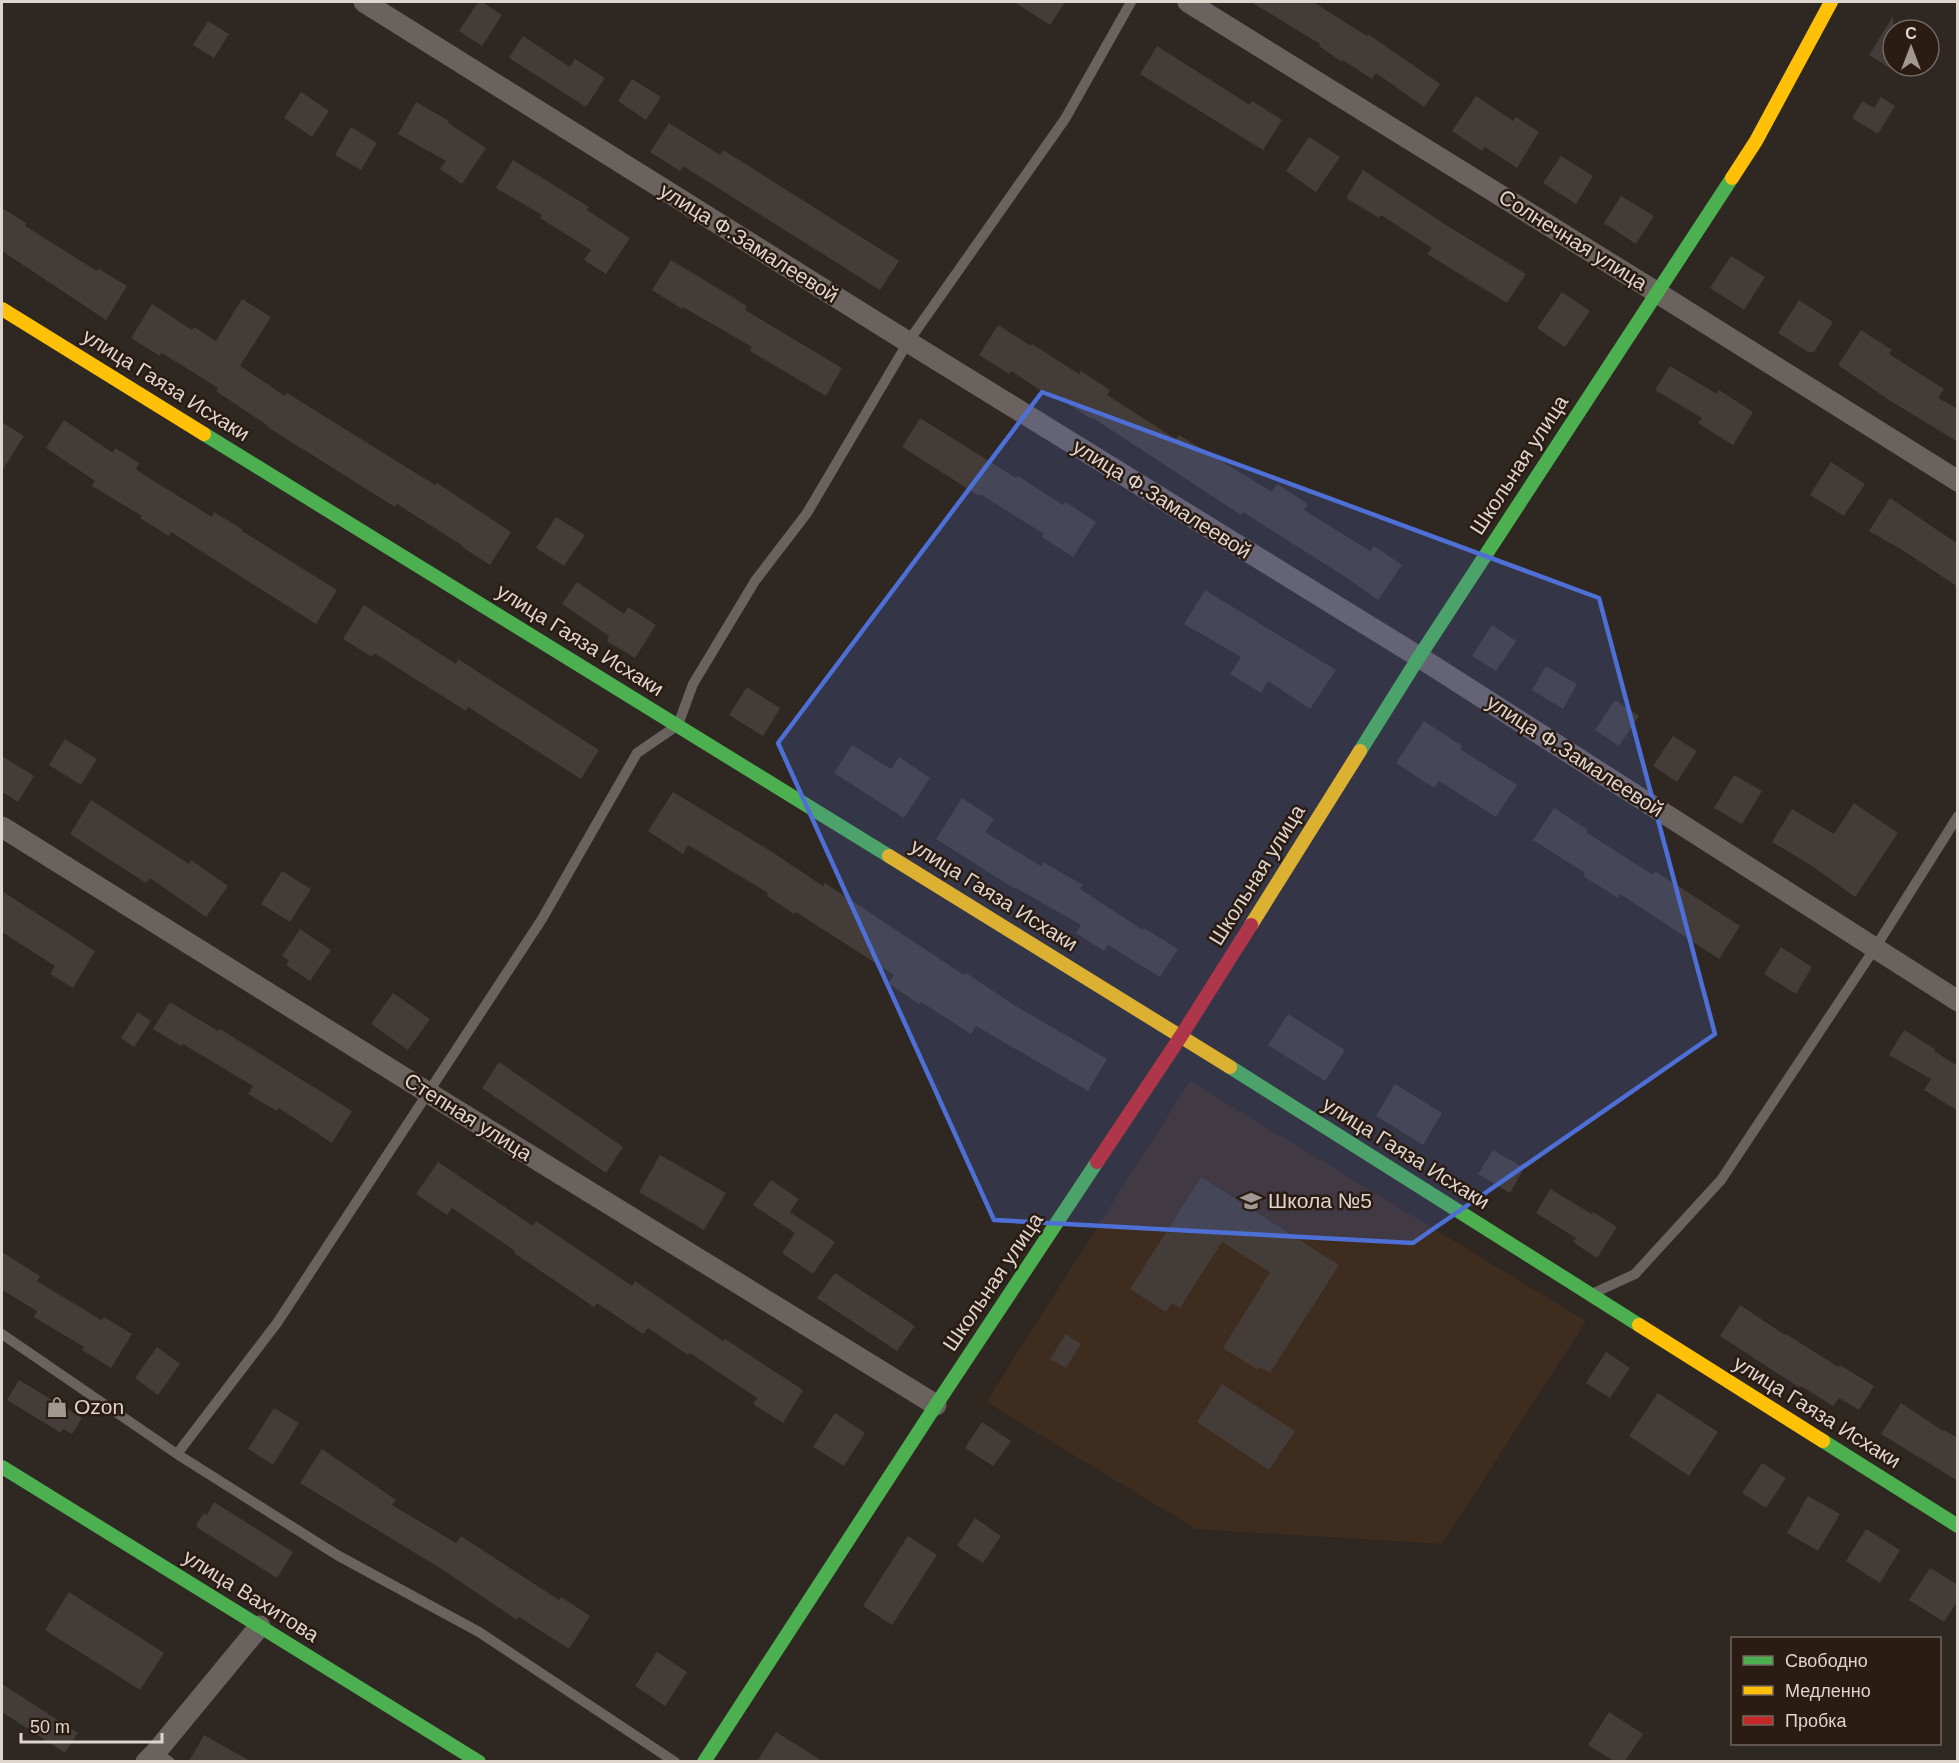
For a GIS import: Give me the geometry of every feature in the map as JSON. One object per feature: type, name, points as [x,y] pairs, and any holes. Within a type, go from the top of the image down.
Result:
[{"type":"street","name":"улица Ф.Замалеевой","points":[[364,2],[908,342],[1419,657],[1958,1001]]},
{"type":"street","name":"Солнечная улица","points":[[1188,2],[1958,481]]},
{"type":"street","name":"Школьная улица","points":[[704,1761],[936,1405],[1182,1036],[1419,657],[1756,141],[1831,2]]},
{"type":"street","name":"улица Гаяза Исхаки","points":[[2,309],[1182,1036],[1958,1526]]},
{"type":"street","name":"Степная улица","points":[[2,827],[936,1405]]},
{"type":"street","name":"улица Вахитова","points":[[2,1467],[479,1761]]},
{"type":"street","points":[[157,1758],[260,1626]]},
{"type":"lane","points":[[177,1454],[277,1323],[542,919],[637,753],[678,725],[693,684],[754,581],[807,513],[908,342],[1065,119],[1131,2]]},
{"type":"lane","points":[[1590,1294],[1635,1274],[1721,1180],[1875,948],[1958,816]]},
{"type":"lane","points":[[2,1334],[177,1454],[338,1555],[479,1632],[675,1761]]},
{"type":"highlighted area","points":[[1042,392],[1599,598],[1715,1034],[1413,1243],[994,1220],[778,743]]},
{"type":"shaded area","name":"Школа №5","points":[[1190,1081],[1586,1321],[1442,1544],[1196,1529],[986,1402]]},
{"type":"building","points":[[478,2],[482,2],[502,15],[482,46],[459,31]]},
{"type":"building","points":[[1014,2],[1065,2],[1050,25]]},
{"type":"building","points":[[1251,2],[1313,2],[1367,36],[1368,34],[1440,84],[1424,107],[1376,73],[1372,79],[1343,60],[1342,62],[1319,46],[1320,44]]},
{"type":"building","points":[[208,21],[229,34],[214,58],[193,45]]},
{"type":"building","points":[[523,36],[570,67],[575,59],[605,78],[586,107],[509,58]]},
{"type":"building","points":[[1881,36],[1881,62],[1869,55]]},
{"type":"building","points":[[1157,46],[1250,105],[1252,101],[1282,120],[1263,150],[1140,74]]},
{"type":"building","points":[[632,79],[661,97],[646,120],[618,101]]},
{"type":"building","points":[[301,92],[329,111],[312,137],[284,118]]},
{"type":"building","points":[[1476,96],[1513,121],[1516,117],[1539,132],[1517,168],[1485,147],[1482,151],[1452,131]]},
{"type":"building","points":[[1881,97],[1895,106],[1878,134],[1852,118],[1862,101],[1874,108]]},
{"type":"building","points":[[416,102],[449,121],[448,123],[486,148],[462,184],[440,169],[446,161],[398,134]]},
{"type":"building","points":[[669,123],[720,155],[723,150],[899,261],[880,290],[683,166],[680,171],[650,152]]},
{"type":"building","points":[[351,127],[377,143],[361,170],[335,155]]},
{"type":"building","points":[[1309,137],[1340,157],[1316,192],[1286,171]]},
{"type":"building","points":[[1561,156],[1593,176],[1576,204],[1543,183]]},
{"type":"building","points":[[513,160],[589,207],[587,210],[630,238],[606,274],[584,260],[591,250],[540,218],[542,215],[496,188]]},
{"type":"building","points":[[1363,170],[1526,274],[1507,303],[1427,254],[1432,248],[1381,215],[1379,218],[1346,198]]},
{"type":"building","points":[[1621,196],[1654,216],[1636,244],[1604,223]]},
{"type":"building","points":[[2,208],[26,223],[25,226],[97,271],[99,269],[127,286],[106,320],[2,251]]},
{"type":"building","points":[[1731,256],[1765,277],[1744,310],[1710,288]]},
{"type":"building","points":[[671,260],[747,306],[745,310],[842,368],[826,396],[750,351],[752,347],[652,290]]},
{"type":"building","points":[[1562,292],[1590,311],[1565,347],[1537,328]]},
{"type":"building","points":[[242,299],[271,317],[240,366],[285,396],[287,393],[435,485],[437,483],[511,532],[490,565],[397,504],[395,507],[266,426],[216,391],[218,388],[162,353],[160,356],[131,338],[152,304],[192,330],[194,327],[216,341]]},
{"type":"building","points":[[1799,300],[1833,322],[1814,352],[1808,352],[1778,333]]},
{"type":"building","points":[[998,325],[1079,374],[1081,371],[1110,390],[1107,395],[1176,439],[1179,435],[1272,492],[1277,484],[1308,504],[1304,510],[1370,551],[1374,546],[1402,565],[1378,600],[1243,512],[1241,515],[1093,418],[1045,390],[1043,392],[1011,371],[1009,374],[979,355]]},
{"type":"building","points":[[1861,330],[1892,350],[1889,354],[1944,389],[1938,398],[1958,409],[1958,442],[1889,400],[1838,365]]},
{"type":"building","points":[[1670,366],[1717,394],[1719,390],[1753,412],[1733,445],[1698,423],[1702,418],[1655,390]]},
{"type":"building","points":[[920,418],[1016,478],[1018,476],[1063,505],[1066,502],[1096,522],[1073,557],[1042,537],[1044,534],[902,447]]},
{"type":"building","points":[[64,420],[113,453],[115,448],[139,463],[136,469],[141,473],[212,517],[214,512],[337,590],[316,624],[171,532],[169,536],[140,518],[142,516],[92,486],[95,481],[46,448]]},
{"type":"building","points":[[2,422],[24,436],[2,471]]},
{"type":"building","points":[[1831,462],[1865,484],[1844,516],[1810,495]]},
{"type":"building","points":[[1890,498],[1958,544],[1958,587],[1869,531]]},
{"type":"building","points":[[556,517],[585,535],[564,566],[536,548]]},
{"type":"building","points":[[577,582],[624,614],[628,607],[656,625],[635,658],[607,641],[609,636],[562,604]]},
{"type":"building","points":[[1205,590],[1336,670],[1310,709],[1268,681],[1261,693],[1230,674],[1241,657],[1184,624]]},
{"type":"building","points":[[364,605],[456,664],[458,659],[599,750],[581,779],[468,707],[466,711],[374,653],[372,657],[343,639]]},
{"type":"building","points":[[1492,625],[1516,641],[1496,671],[1472,656]]},
{"type":"building","points":[[1546,666],[1577,684],[1563,709],[1532,690]]},
{"type":"building","points":[[747,687],[780,708],[763,736],[729,715]]},
{"type":"building","points":[[1615,700],[1639,716],[1619,746],[1595,730]]},
{"type":"building","points":[[1424,721],[1462,746],[1460,749],[1517,785],[1496,817],[1439,781],[1434,788],[1396,763]]},
{"type":"building","points":[[1673,736],[1697,751],[1677,782],[1653,766]]},
{"type":"building","points":[[65,739],[97,759],[81,785],[49,765]]},
{"type":"building","points":[[852,745],[891,769],[899,757],[930,778],[904,818],[834,773]]},
{"type":"building","points":[[2,756],[34,776],[18,802],[2,792]]},
{"type":"building","points":[[1734,775],[1762,791],[1742,824],[1714,808]]},
{"type":"building","points":[[673,792],[769,850],[823,886],[825,883],[964,975],[966,973],[1014,1005],[1107,1059],[1088,1091],[976,1026],[971,1034],[921,1002],[919,1004],[888,983],[894,975],[796,912],[794,914],[767,896],[768,893],[688,845],[683,854],[648,831]]},
{"type":"building","points":[[962,798],[994,819],[985,832],[1041,866],[1043,862],[1083,885],[1080,889],[1143,930],[1144,928],[1178,949],[1160,977],[1108,945],[1104,951],[1076,933],[1081,925],[1015,889],[936,839]]},
{"type":"building","points":[[91,800],[189,864],[191,860],[228,886],[206,917],[150,878],[146,883],[70,834]]},
{"type":"building","points":[[1854,803],[1898,833],[1855,897],[1812,866],[1772,842],[1792,809],[1834,834]]},
{"type":"building","points":[[1554,808],[1588,830],[1586,832],[1653,875],[1655,871],[1740,926],[1719,959],[1620,894],[1618,898],[1583,876],[1585,873],[1533,840]]},
{"type":"building","points":[[282,871],[311,889],[290,922],[261,904]]},
{"type":"building","points":[[2,891],[95,951],[73,988],[50,974],[55,966],[2,932]]},
{"type":"building","points":[[300,929],[331,950],[310,981],[286,965],[289,961],[282,956]]},
{"type":"building","points":[[1781,947],[1812,967],[1796,994],[1764,974]]},
{"type":"building","points":[[393,993],[430,1019],[408,1050],[371,1024]]},
{"type":"building","points":[[170,1002],[218,1031],[220,1029],[352,1111],[332,1143],[279,1108],[277,1111],[248,1094],[253,1086],[183,1044],[181,1046],[153,1029]]},
{"type":"building","points":[[138,1012],[151,1021],[134,1047],[121,1038]]},
{"type":"building","points":[[1288,1014],[1345,1050],[1325,1081],[1268,1045]]},
{"type":"building","points":[[1904,1030],[1958,1066],[1958,1111],[1924,1090],[1931,1079],[1889,1055]]},
{"type":"building","points":[[499,1062],[623,1147],[606,1173],[482,1088]]},
{"type":"building","points":[[1395,1084],[1442,1113],[1423,1145],[1376,1116]]},
{"type":"building","points":[[1493,1150],[1524,1168],[1510,1193],[1478,1174]]},
{"type":"building","points":[[660,1155],[726,1193],[704,1230],[639,1192]]},
{"type":"building","points":[[438,1162],[533,1226],[536,1221],[632,1286],[635,1281],[723,1341],[725,1339],[803,1390],[783,1423],[753,1404],[757,1398],[690,1353],[688,1355],[648,1328],[643,1334],[597,1303],[594,1307],[452,1208],[447,1215],[416,1194]]},
{"type":"building","points":[[1201,1177],[1339,1265],[1270,1373],[1260,1367],[1258,1370],[1223,1348],[1270,1272],[1222,1242],[1180,1308],[1172,1303],[1166,1312],[1130,1289]]},
{"type":"building","points":[[771,1180],[799,1199],[790,1212],[835,1242],[813,1274],[782,1253],[795,1233],[753,1205]]},
{"type":"building","points":[[1550,1189],[1617,1227],[1597,1258],[1573,1242],[1576,1238],[1536,1213]]},
{"type":"building","points":[[2,1252],[40,1276],[37,1281],[101,1320],[104,1317],[132,1334],[111,1368],[82,1350],[84,1347],[34,1317],[37,1311],[2,1290]]},
{"type":"building","points":[[835,1273],[915,1326],[897,1351],[817,1298]]},
{"type":"building","points":[[1740,1305],[1785,1335],[1874,1386],[1859,1410],[1839,1398],[1833,1406],[1801,1386],[1800,1388],[1720,1336]]},
{"type":"building","points":[[1066,1334],[1081,1344],[1066,1368],[1050,1359]]},
{"type":"building","points":[[157,1347],[180,1364],[158,1395],[135,1378]]},
{"type":"building","points":[[1606,1352],[1630,1368],[1610,1398],[1586,1383]]},
{"type":"building","points":[[19,1380],[82,1418],[72,1434],[63,1429],[61,1433],[7,1400]]},
{"type":"building","points":[[1222,1384],[1295,1431],[1269,1470],[1197,1422]]},
{"type":"building","points":[[1658,1393],[1718,1432],[1689,1476],[1629,1436]]},
{"type":"building","points":[[1901,1403],[1943,1431],[1958,1438],[1958,1481],[1881,1434]]},
{"type":"building","points":[[274,1408],[299,1423],[273,1465],[248,1449]]},
{"type":"building","points":[[835,1413],[865,1433],[844,1466],[813,1447]]},
{"type":"building","points":[[982,1422],[1011,1441],[993,1466],[965,1448]]},
{"type":"building","points":[[322,1449],[396,1500],[392,1505],[456,1543],[461,1536],[559,1600],[561,1597],[590,1616],[569,1649],[519,1617],[517,1620],[440,1568],[300,1483]]},
{"type":"building","points":[[1762,1463],[1786,1478],[1766,1508],[1742,1493]]},
{"type":"building","points":[[1808,1496],[1840,1514],[1818,1551],[1787,1533]]},
{"type":"building","points":[[214,1502],[293,1552],[277,1578],[198,1528],[196,1525],[204,1513],[207,1515]]},
{"type":"building","points":[[975,1518],[1001,1536],[983,1563],[957,1546]]},
{"type":"building","points":[[1866,1529],[1900,1550],[1880,1583],[1846,1561]]},
{"type":"building","points":[[908,1536],[937,1555],[892,1625],[863,1606]]},
{"type":"building","points":[[1930,1568],[1958,1585],[1958,1600],[1944,1622],[1909,1600]]},
{"type":"building","points":[[69,1592],[164,1653],[140,1690],[45,1630]]},
{"type":"building","points":[[657,1652],[687,1672],[665,1706],[635,1686]]},
{"type":"building","points":[[2,1684],[78,1733],[65,1753],[2,1712]]},
{"type":"building","points":[[1609,1712],[1643,1734],[1625,1761],[1614,1761],[1588,1745]]},
{"type":"building","points":[[776,1732],[822,1761],[757,1761]]},
{"type":"building","points":[[204,1735],[250,1761],[189,1761]]},
{"type":"traffic: fast","points":[[1360,751],[1732,178]]},
{"type":"traffic: fast","points":[[204,434],[889,856]]},
{"type":"traffic: fast","points":[[1230,1067],[1639,1325]]},
{"type":"traffic: fast","points":[[704,1762],[1097,1162]]},
{"type":"traffic: fast","points":[[1823,1441],[1958,1526]]},
{"type":"traffic: fast","points":[[2,1467],[479,1762]]},
{"type":"traffic: slow","points":[[1732,178],[1756,141],[1831,2]]},
{"type":"traffic: slow","points":[[2,309],[204,434]]},
{"type":"traffic: slow","points":[[1251,925],[1360,751]]},
{"type":"traffic: slow","points":[[889,856],[1230,1067]]},
{"type":"traffic: slow","points":[[1639,1325],[1823,1441]]},
{"type":"traffic: jam","points":[[1097,1162],[1251,925]]},
{"type":"place","name":"Школа №5","points":[[1251,1201]]},
{"type":"place","name":"Ozon","points":[[57,1407]]}]
